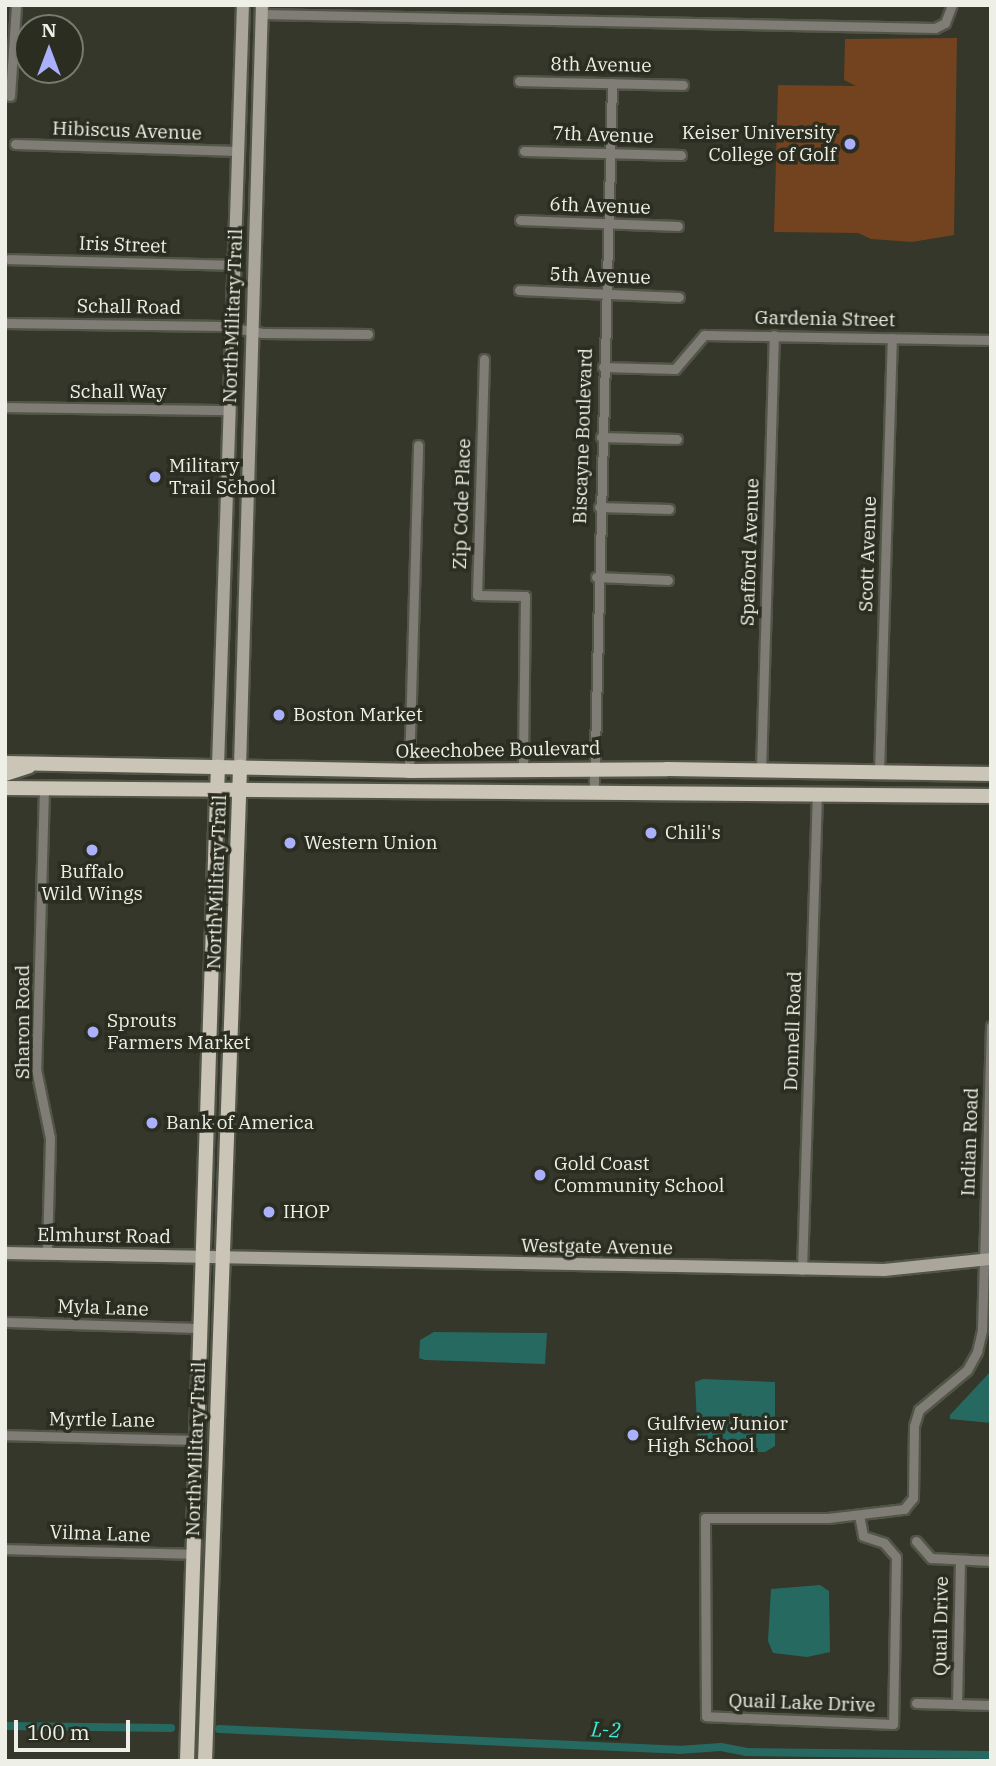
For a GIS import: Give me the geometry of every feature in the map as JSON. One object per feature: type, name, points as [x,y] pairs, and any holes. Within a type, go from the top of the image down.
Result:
[{"type":"main road","name":"North Military Trail","points":[[187,1761],[243,5]]},
{"type":"main road","name":"North Military Trail","points":[[205,1761],[240,767],[262,9]]},
{"type":"main road","points":[[238,151],[257,173]]},
{"type":"main road","points":[[229,440],[240,446],[248,460]]},
{"type":"main road","name":"Okeechobee Boulevard","points":[[5,763],[409,771],[594,769],[991,774]]},
{"type":"main road","points":[[5,774],[33,764]]},
{"type":"main road","points":[[5,788],[216,792],[594,790],[991,796]]},
{"type":"main road","points":[[211,980],[218,1002],[218,1073],[227,1085]]},
{"type":"main road","name":"Elmhurst Road","points":[[5,1253],[202,1256]]},
{"type":"main road","name":"Westgate Avenue","points":[[202,1256],[802,1270],[884,1270],[987,1259]]},
{"type":"main road","points":[[195,1529],[202,1546],[212,1555]]},
{"type":"main road","points":[[194,1554],[211,1573]]},
{"type":"street","points":[[10,96],[16,5]]},
{"type":"street","points":[[262,9],[935,28],[945,23],[951,5]]},
{"type":"street","name":"8th Avenue","points":[[519,81],[683,85]]},
{"type":"street","name":"Biscayne Boulevard","points":[[594,790],[596,577],[612,83]]},
{"type":"street","name":"Hibiscus Avenue","points":[[15,144],[238,151]]},
{"type":"street","name":"7th Avenue","points":[[524,151],[681,155]]},
{"type":"street","name":"6th Avenue","points":[[520,220],[678,226]]},
{"type":"street","name":"Iris Street","points":[[9,259],[235,265]]},
{"type":"street","name":"5th Avenue","points":[[519,290],[679,297]]},
{"type":"street","name":"Schall Road","points":[[5,323],[368,334]]},
{"type":"street","name":"Gardenia Street","points":[[603,367],[675,369],[705,335],[991,340]]},
{"type":"street","name":"Spafford Avenue","points":[[761,770],[774,335]]},
{"type":"street","name":"Scott Avenue","points":[[879,772],[892,338]]},
{"type":"street","name":"Zip Code Place","points":[[484,359],[477,595],[525,596],[523,771]]},
{"type":"street","name":"Schall Way","points":[[5,407],[230,410]]},
{"type":"street","points":[[601,437],[677,439]]},
{"type":"street","points":[[409,771],[418,445]]},
{"type":"street","points":[[598,507],[669,509]]},
{"type":"street","points":[[596,577],[668,580]]},
{"type":"street","name":"Sharon Road","points":[[44,789],[36,1069],[50,1138],[47,1254]]},
{"type":"street","name":"Donnell Road","points":[[802,1270],[817,793]]},
{"type":"street","name":"Indian Road","points":[[987,1259],[991,1026]]},
{"type":"street","name":"Quail Lake Drive","points":[[859,1515],[863,1536],[884,1543],[896,1556],[893,1724],[706,1716],[705,1518],[859,1515],[904,1509],[913,1498],[914,1426],[919,1410],[967,1370],[977,1352],[982,1331],[987,1259]]},
{"type":"street","name":"Myla Lane","points":[[5,1322],[200,1328]]},
{"type":"street","name":"Myrtle Lane","points":[[5,1435],[198,1440]]},
{"type":"street","name":"Quail Drive","points":[[916,1541],[931,1558],[960,1560],[957,1704]]},
{"type":"street","name":"Vilma Lane","points":[[5,1549],[194,1554]]},
{"type":"street","points":[[960,1560],[991,1561]]},
{"type":"street","points":[[916,1703],[991,1705]]},
{"type":"shaded area","points":[[957,38],[954,235],[912,242],[871,239],[858,233],[774,232],[778,85],[856,86],[844,80],[845,39]]},
{"type":"water","points":[[434,1332],[547,1333],[545,1364],[419,1358],[420,1340]]},
{"type":"water","points":[[991,1371],[991,1423],[950,1419],[950,1415]]},
{"type":"water","points":[[703,1379],[775,1382],[775,1446],[765,1452],[713,1452],[698,1446],[695,1382]]},
{"type":"water","points":[[820,1585],[829,1591],[830,1652],[807,1657],[773,1653],[768,1641],[771,1589]]},
{"type":"waterway","name":"L-2","points":[[5,1726],[171,1728]]},
{"type":"waterway","name":"L-2","points":[[219,1729],[679,1750],[721,1747],[746,1752],[991,1755]]},
{"type":"place","name":"Keiser University College of Golf","points":[[850,144]]},
{"type":"place","name":"Military Trail School","points":[[155,477]]},
{"type":"place","name":"Boston Market","points":[[279,715]]},
{"type":"place","name":"Chili's","points":[[651,833]]},
{"type":"place","name":"Western Union","points":[[290,843]]},
{"type":"place","name":"Buffalo Wild Wings","points":[[92,850]]},
{"type":"place","name":"Sprouts Farmers Market","points":[[93,1032]]},
{"type":"place","name":"Bank of America","points":[[152,1123]]},
{"type":"place","name":"Gold Coast Community School","points":[[540,1175]]},
{"type":"place","name":"IHOP","points":[[269,1212]]},
{"type":"place","name":"Gulfview Junior High School","points":[[633,1435]]}]
